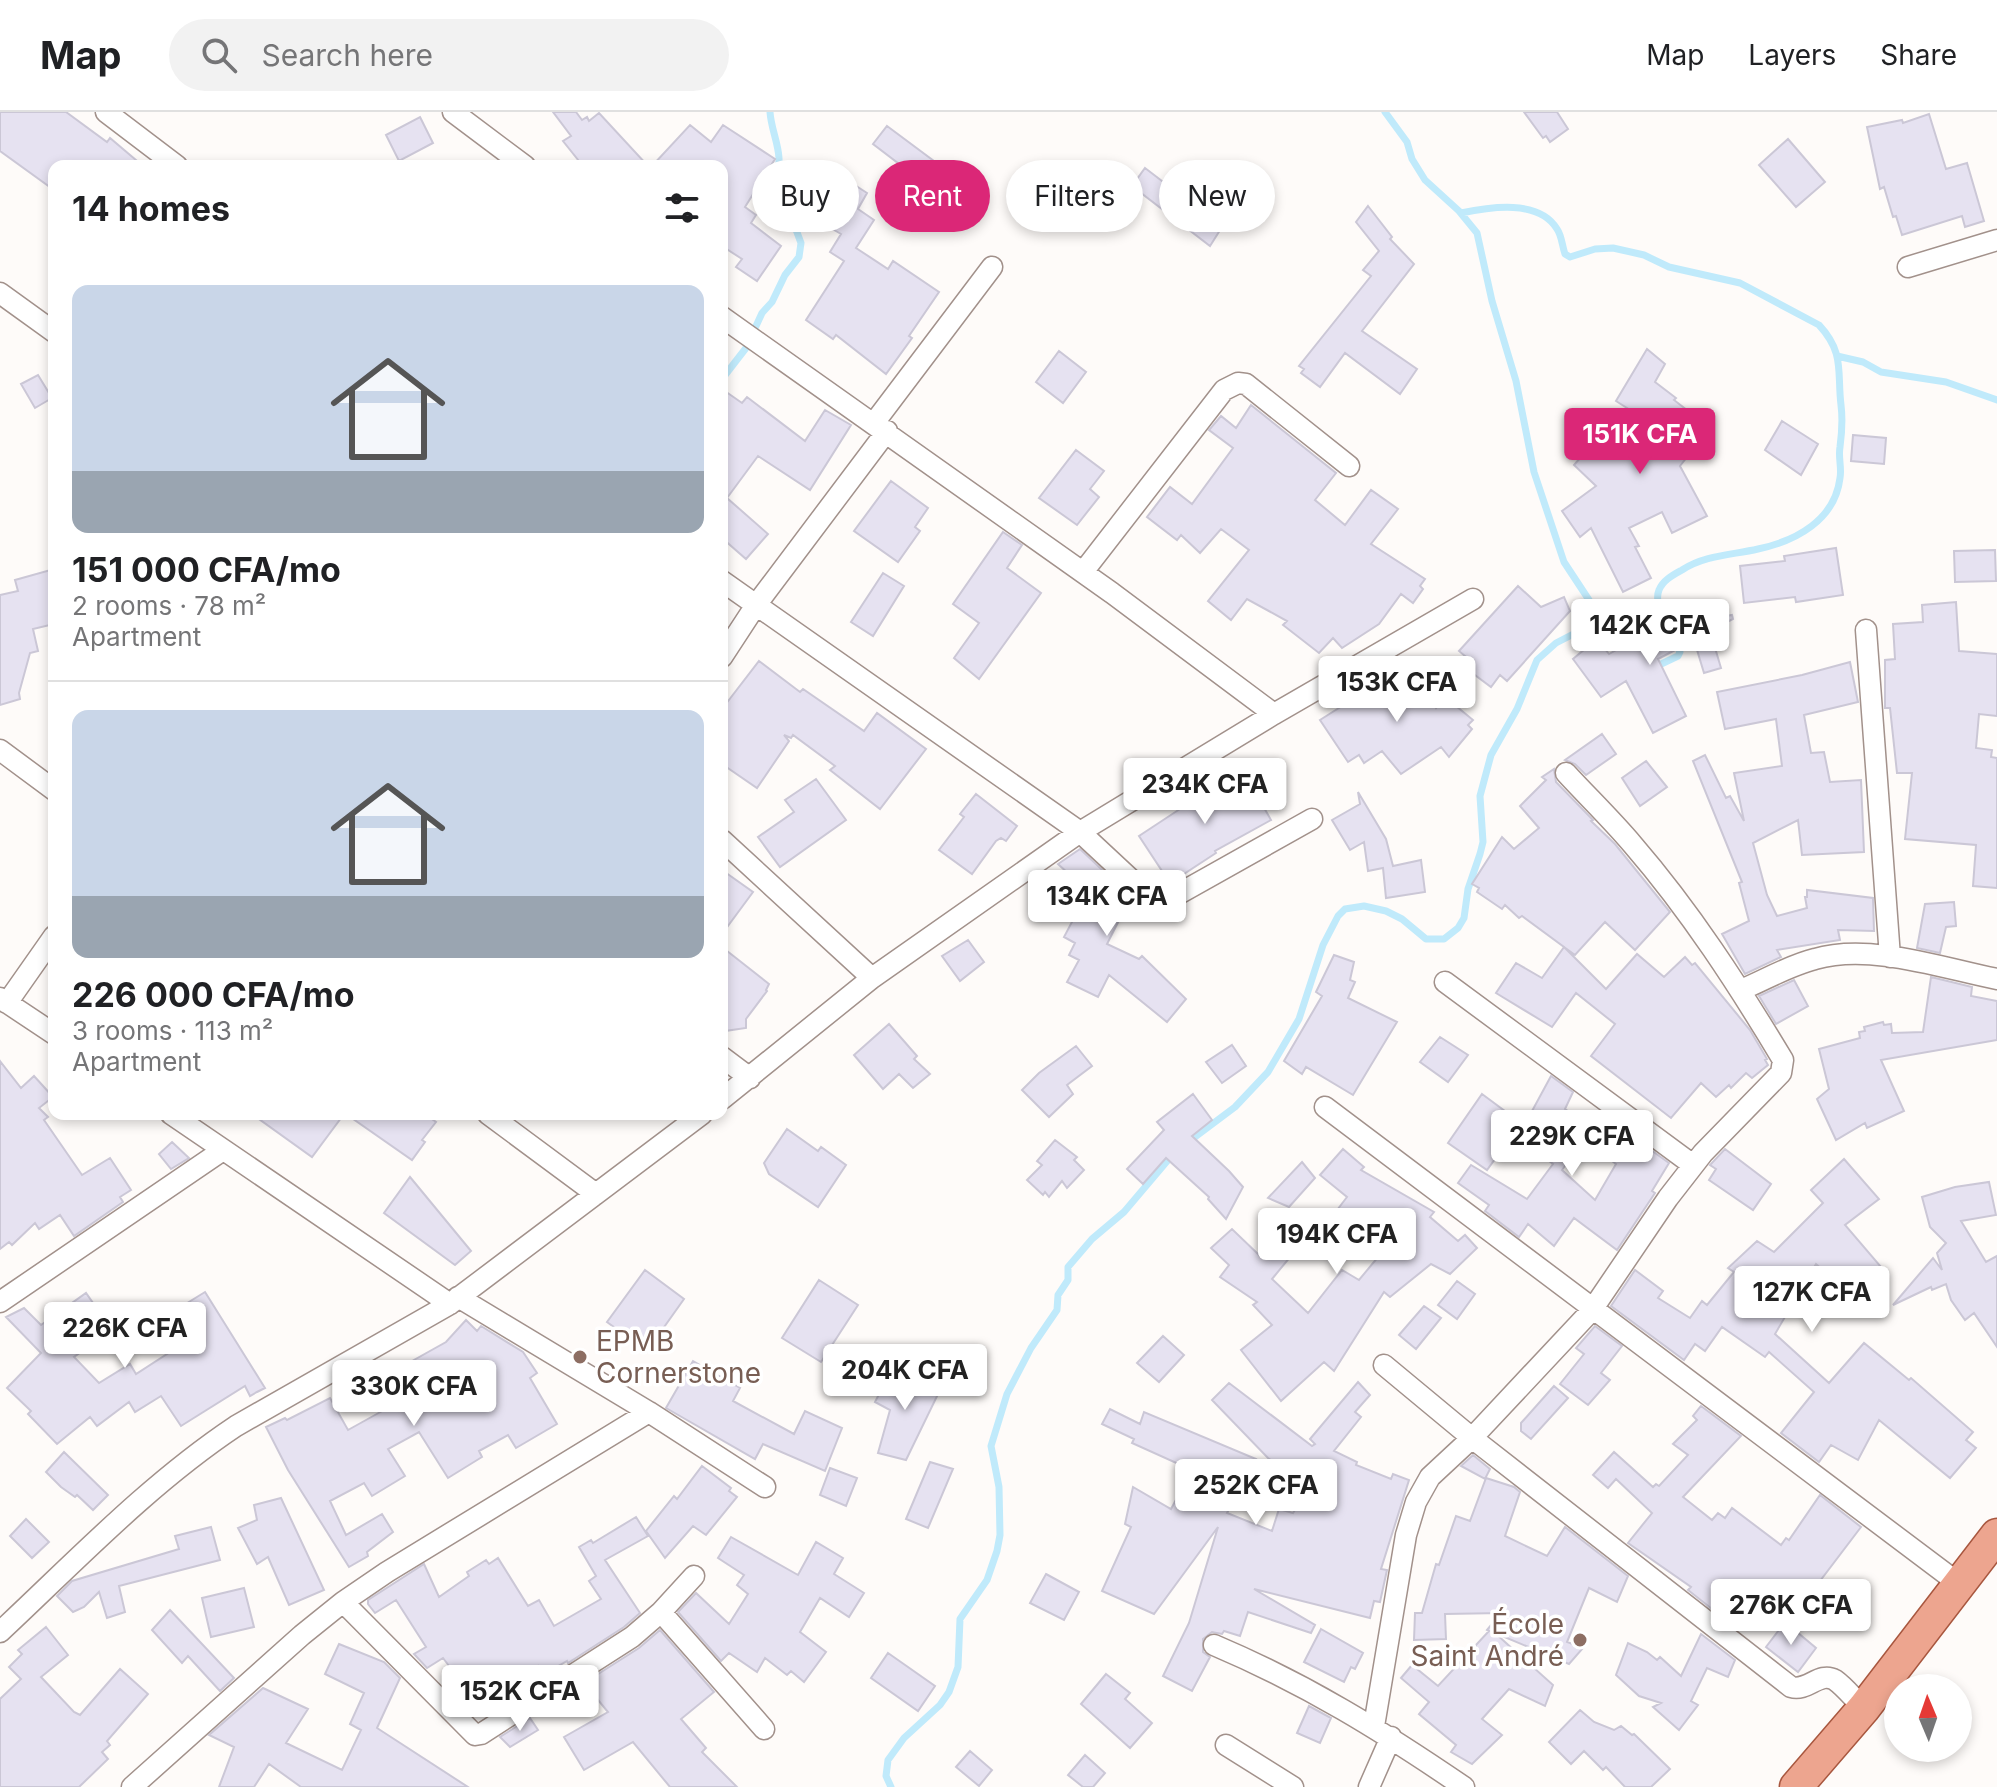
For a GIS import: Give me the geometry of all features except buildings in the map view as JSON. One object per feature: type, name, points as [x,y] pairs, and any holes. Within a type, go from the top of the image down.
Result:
[{"type":"main road","points":[[1796,1787],[1864,1708],[1997,1536]]},
{"type":"street","points":[[106,112],[169,160]]},
{"type":"street","points":[[453,112],[517,160]]},
{"type":"street","points":[[1908,267],[1997,240]]},
{"type":"street","points":[[728,648],[992,267]]},
{"type":"street","points":[[0,293],[48,328]]},
{"type":"street","points":[[728,321],[1083,572],[1274,714]]},
{"type":"street","points":[[1083,572],[1230,385],[1246,384],[1349,466]]},
{"type":"street","points":[[728,585],[1080,832],[1152,899],[1166,901],[1312,819]]},
{"type":"street","points":[[728,1094],[872,978],[1080,832],[1274,714],[1473,599]]},
{"type":"street","points":[[1866,630],[1890,957]]},
{"type":"street","points":[[0,750],[48,786]]},
{"type":"street","points":[[1369,1787],[1382,1731],[1406,1535],[1416,1502],[1430,1477],[1472,1438],[1592,1310],[1693,1165],[1784,1067],[1783,1060],[1741,990],[1663,881],[1566,773]]},
{"type":"street","points":[[728,846],[872,978]]},
{"type":"street","points":[[48,944],[4,1000],[48,1030]]},
{"type":"street","points":[[1741,990],[1813,959],[1848,954],[1890,957],[1997,979]]},
{"type":"street","points":[[1445,982],[1693,1165]]},
{"type":"street","points":[[728,1062],[750,1078]]},
{"type":"street","points":[[1325,1107],[1958,1583]]},
{"type":"street","points":[[180,1120],[454,1300],[649,1412],[765,1487]]},
{"type":"street","points":[[496,1120],[596,1194]]},
{"type":"street","points":[[0,1632],[125,1514],[204,1447],[454,1300],[694,1120]]},
{"type":"street","points":[[0,1302],[223,1150]]},
{"type":"street","points":[[1384,1365],[1472,1438],[1791,1687],[1803,1689],[1820,1678],[1834,1680],[1864,1708]]},
{"type":"street","points":[[132,1787],[343,1602],[649,1412]]},
{"type":"street","points":[[343,1602],[475,1735],[632,1637],[661,1612],[694,1576]]},
{"type":"street","points":[[661,1612],[764,1729]]},
{"type":"street","points":[[1214,1645],[1291,1679],[1382,1731],[1464,1787]]},
{"type":"street","points":[[1226,1745],[1293,1787]]},
{"type":"waterway","points":[[728,371],[746,348],[762,313],[799,257],[801,243],[795,227],[763,208],[779,165],[770,112]]},
{"type":"waterway","points":[[1187,1143],[1235,1107],[1268,1072],[1299,1019],[1323,945],[1345,909],[1364,906],[1386,911],[1402,919],[1426,939],[1444,939],[1458,928],[1464,918],[1468,889],[1483,842],[1480,796],[1491,755],[1517,709],[1537,660],[1556,643],[1585,628],[1590,619],[1589,600],[1564,562],[1534,472],[1516,381],[1492,301],[1477,233],[1459,211],[1425,180],[1412,159],[1407,142],[1385,112]]},
{"type":"waterway","points":[[1461,213],[1499,208],[1526,209],[1549,219],[1559,232],[1565,254],[1570,257],[1595,249],[1613,248],[1644,255],[1669,267],[1740,283],[1819,325],[1833,345],[1838,363],[1842,421],[1840,478],[1830,506],[1811,526],[1786,540],[1700,561],[1666,581],[1659,590],[1658,604],[1680,652],[1678,656],[1655,667]]},
{"type":"waterway","points":[[1837,356],[1863,362],[1881,372],[1946,382],[1997,400]]},
{"type":"waterway","points":[[891,1787],[886,1776],[888,1760],[904,1738],[940,1705],[949,1692],[958,1667],[960,1619],[987,1580],[997,1551],[1000,1535],[999,1487],[991,1446],[1007,1394],[1031,1348],[1057,1310],[1058,1295],[1068,1280],[1068,1267],[1092,1239],[1124,1212],[1174,1153]]},
{"type":"place","name":"EPMB Cornerstone","points":[[580,1357]]},
{"type":"place","name":"École Saint André","points":[[1580,1640]]}]
